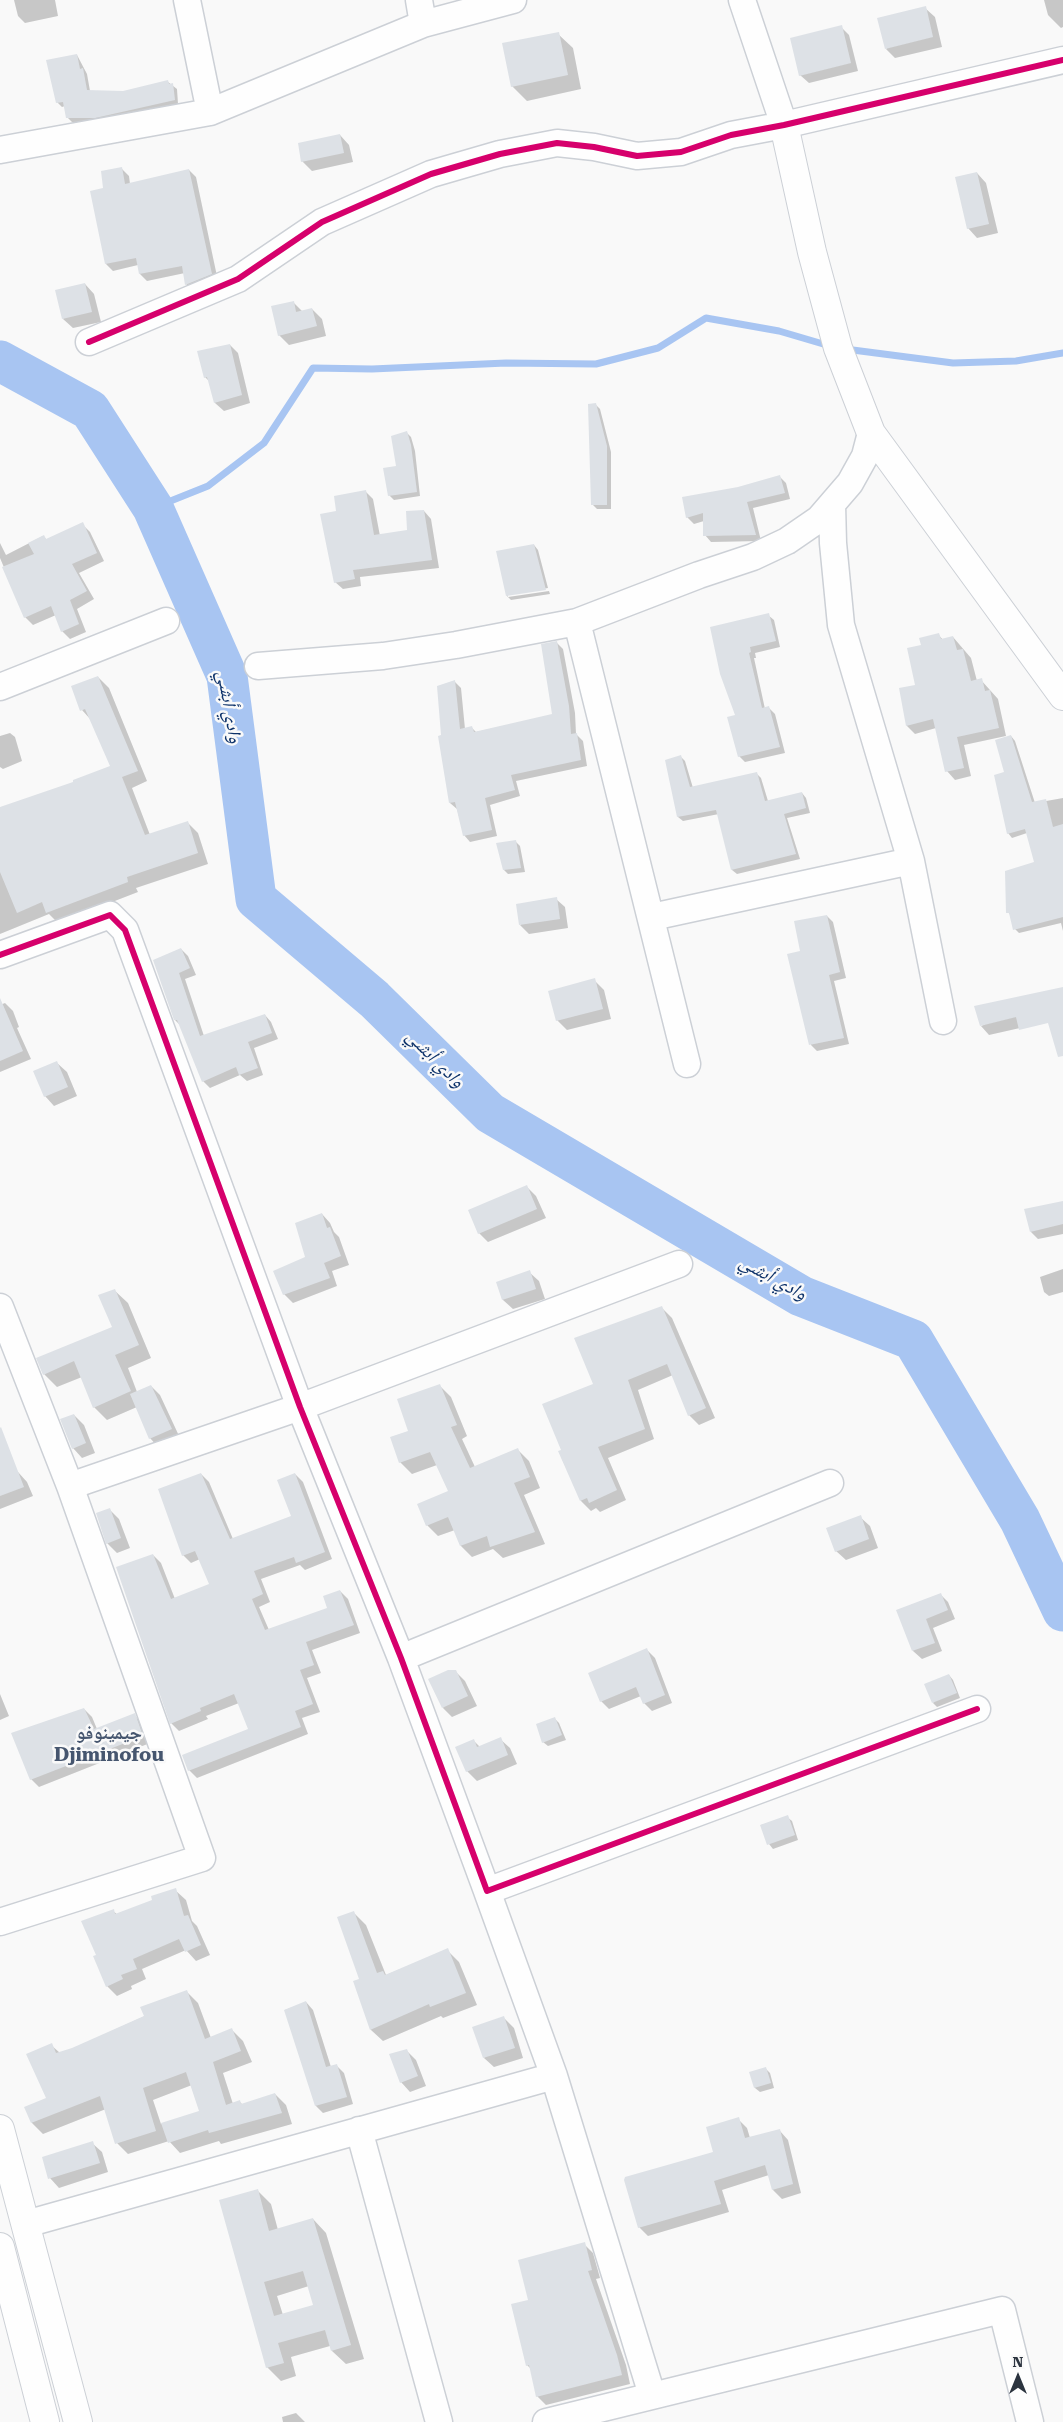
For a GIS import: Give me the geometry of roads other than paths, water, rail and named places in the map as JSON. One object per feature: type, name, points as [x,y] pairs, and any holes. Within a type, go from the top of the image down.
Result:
[{"type":"street","points":[[187,0],[210,112]]},
{"type":"street","points":[[0,150],[210,112],[421,12],[513,0]]},
{"type":"street","points":[[742,0],[784,125],[812,252],[838,348],[871,433],[1063,696]]},
{"type":"street","points":[[89,342],[238,279],[322,222],[431,174],[500,154],[557,142],[637,156],[681,152],[731,135],[784,125],[1063,60]]},
{"type":"street","points":[[258,666],[383,656],[456,645],[577,622],[753,556],[787,542],[819,518],[850,483],[865,456],[871,433]]},
{"type":"street","points":[[832,504],[833,543],[841,625],[911,861],[944,1021]]},
{"type":"street","points":[[0,686],[166,621]]},
{"type":"street","points":[[577,622],[687,1064]]},
{"type":"street","points":[[652,918],[911,861]]},
{"type":"street","points":[[0,955],[110,915],[125,930],[300,1407],[402,1658],[554,2076],[652,2395]]},
{"type":"street","points":[[70,1486],[300,1407],[679,1264]]},
{"type":"street","points":[[0,1307],[70,1486],[202,1858],[0,1922]]},
{"type":"street","points":[[402,1658],[830,1483]]},
{"type":"street","points":[[487,1891],[977,1709]]},
{"type":"street","points":[[26,2224],[554,2076]]},
{"type":"street","points":[[0,2129],[78,2422]]},
{"type":"street","points":[[359,2130],[439,2422]]},
{"type":"street","points":[[0,2247],[45,2422]]},
{"type":"street","points":[[546,2422],[1002,2310],[1030,2422]]},
{"type":"waterway","points":[[153,508],[208,486],[264,443],[313,368],[372,369],[506,363],[596,364],[658,348],[706,318],[779,331],[830,346]]},
{"type":"waterway","points":[[845,349],[953,363],[1016,361],[1063,353]]},
{"type":"waterway","name":"وادي أبشي","points":[[0,361],[90,410],[153,508],[227,676],[256,899],[374,999],[490,1113],[801,1296],[913,1340],[1020,1520],[1063,1611]]},
{"type":"district","name":"جيمينوفو Djiminofou","points":[[109,1744]]}]
